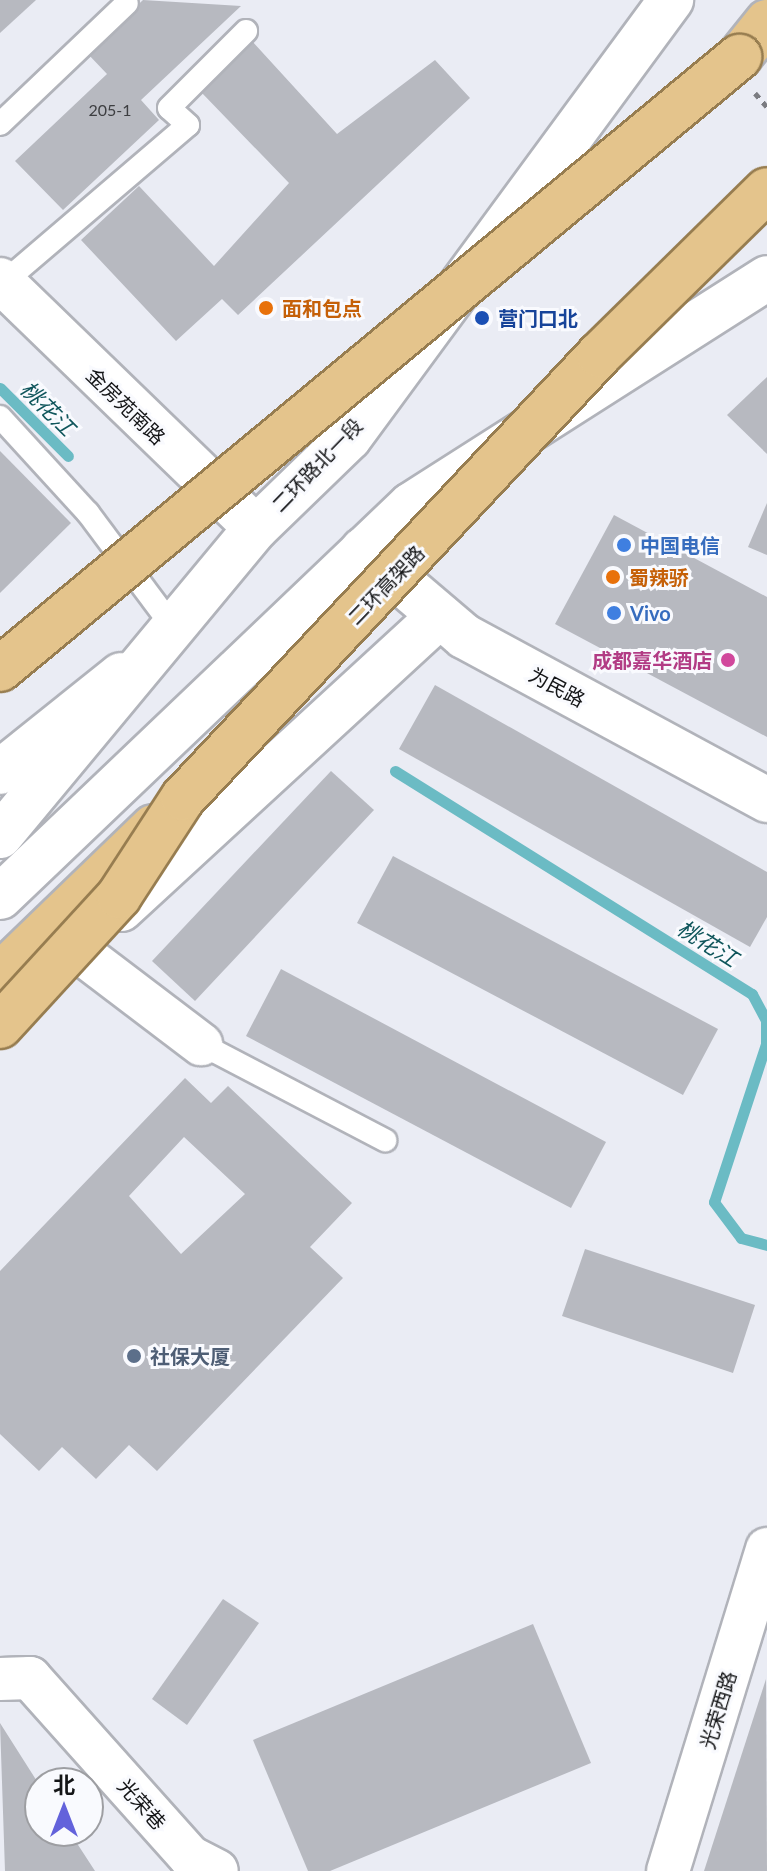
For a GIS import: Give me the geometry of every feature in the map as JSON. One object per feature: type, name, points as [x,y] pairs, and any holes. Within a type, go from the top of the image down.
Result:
[{"type":"highway","points":[[0,669],[753,46],[767,22]]},
{"type":"highway","name":"二环高架路","points":[[0,975],[183,798],[599,355],[767,190]]},
{"type":"highway","points":[[0,1025],[119,896],[183,798]]},
{"type":"main road","name":"二环路北一段","points":[[0,836],[176,631],[256,528],[349,438],[671,0]]},
{"type":"main road","points":[[0,897],[411,505],[767,278]]},
{"type":"main road","name":"金房苑南路","points":[[1,282],[256,528]]},
{"type":"main road","name":"为民路","points":[[363,550],[464,636],[767,800]]},
{"type":"main road","points":[[0,1025],[77,950],[440,616]]},
{"type":"main road","points":[[0,772],[176,631]]},
{"type":"street","points":[[77,950],[201,1044]]},
{"type":"street","name":"光荣西路","points":[[668,1871],[767,1549]]},
{"type":"street","name":"光荣巷","points":[[0,1679],[30,1678],[190,1857],[217,1871]]},
{"type":"lane","points":[[0,124],[127,3]]},
{"type":"lane","points":[[1,282],[188,125],[169,108],[246,31]]},
{"type":"lane","points":[[0,417],[88,513],[176,631]]},
{"type":"lane","points":[[201,1044],[385,1140]]},
{"type":"building","points":[[0,0],[36,0],[0,33]]},
{"type":"building","points":[[143,0],[241,6],[141,100],[159,120],[63,210],[15,161],[107,74],[87,53]]},
{"type":"building","points":[[252,41],[337,134],[435,60],[470,98],[238,315],[222,299],[176,341],[81,240],[139,186],[214,266],[289,183],[201,92]]},
{"type":"building","points":[[767,377],[767,454],[727,415]]},
{"type":"building","points":[[0,451],[71,523],[0,593]]},
{"type":"building","points":[[767,503],[767,555],[748,547]]},
{"type":"building","points":[[614,515],[767,597],[767,737],[555,624]]},
{"type":"building","points":[[435,685],[767,872],[767,917],[750,947],[399,749]]},
{"type":"building","points":[[331,771],[374,810],[195,1001],[152,961]]},
{"type":"building","points":[[393,856],[718,1029],[683,1095],[357,923]]},
{"type":"building","points":[[281,969],[606,1142],[571,1208],[246,1036]]},
{"type":"building","name":"社保大厦","points":[[185,1078],[211,1103],[228,1086],[352,1203],[310,1247],[343,1278],[157,1471],[129,1445],[96,1479],[62,1447],[39,1471],[0,1434],[0,1271]],"holes":[[[184,1137],[245,1194],[181,1254],[129,1196]]]},
{"type":"building","points":[[585,1249],[755,1305],[733,1373],[562,1316]]},
{"type":"building","points":[[223,1599],[259,1623],[187,1725],[152,1699]]},
{"type":"building","points":[[533,1624],[591,1763],[330,1871],[308,1871],[253,1740]]},
{"type":"building","points":[[766,1679],[767,1871],[704,1871]]},
{"type":"building","points":[[0,1723],[28,1767],[24,1767],[24,1847],[79,1847],[95,1871],[5,1871]]},
{"type":"waterway","name":"桃花江","points":[[0,388],[68,456]]},
{"type":"waterway","name":"桃花江","points":[[395,771],[752,994],[766,1020],[766,1044],[714,1202],[741,1238],[767,1245]]},
{"type":"place","name":"面和包点","points":[[266,308]]},
{"type":"place","name":"营门口北","points":[[482,318]]},
{"type":"place","name":"中国电信","points":[[624,545]]},
{"type":"place","name":"蜀辣骄","points":[[613,577]]},
{"type":"place","name":"Vivo","points":[[614,613]]},
{"type":"place","name":"成都嘉华酒店","points":[[728,660]]},
{"type":"place","name":"社保大厦","points":[[134,1356]]}]
